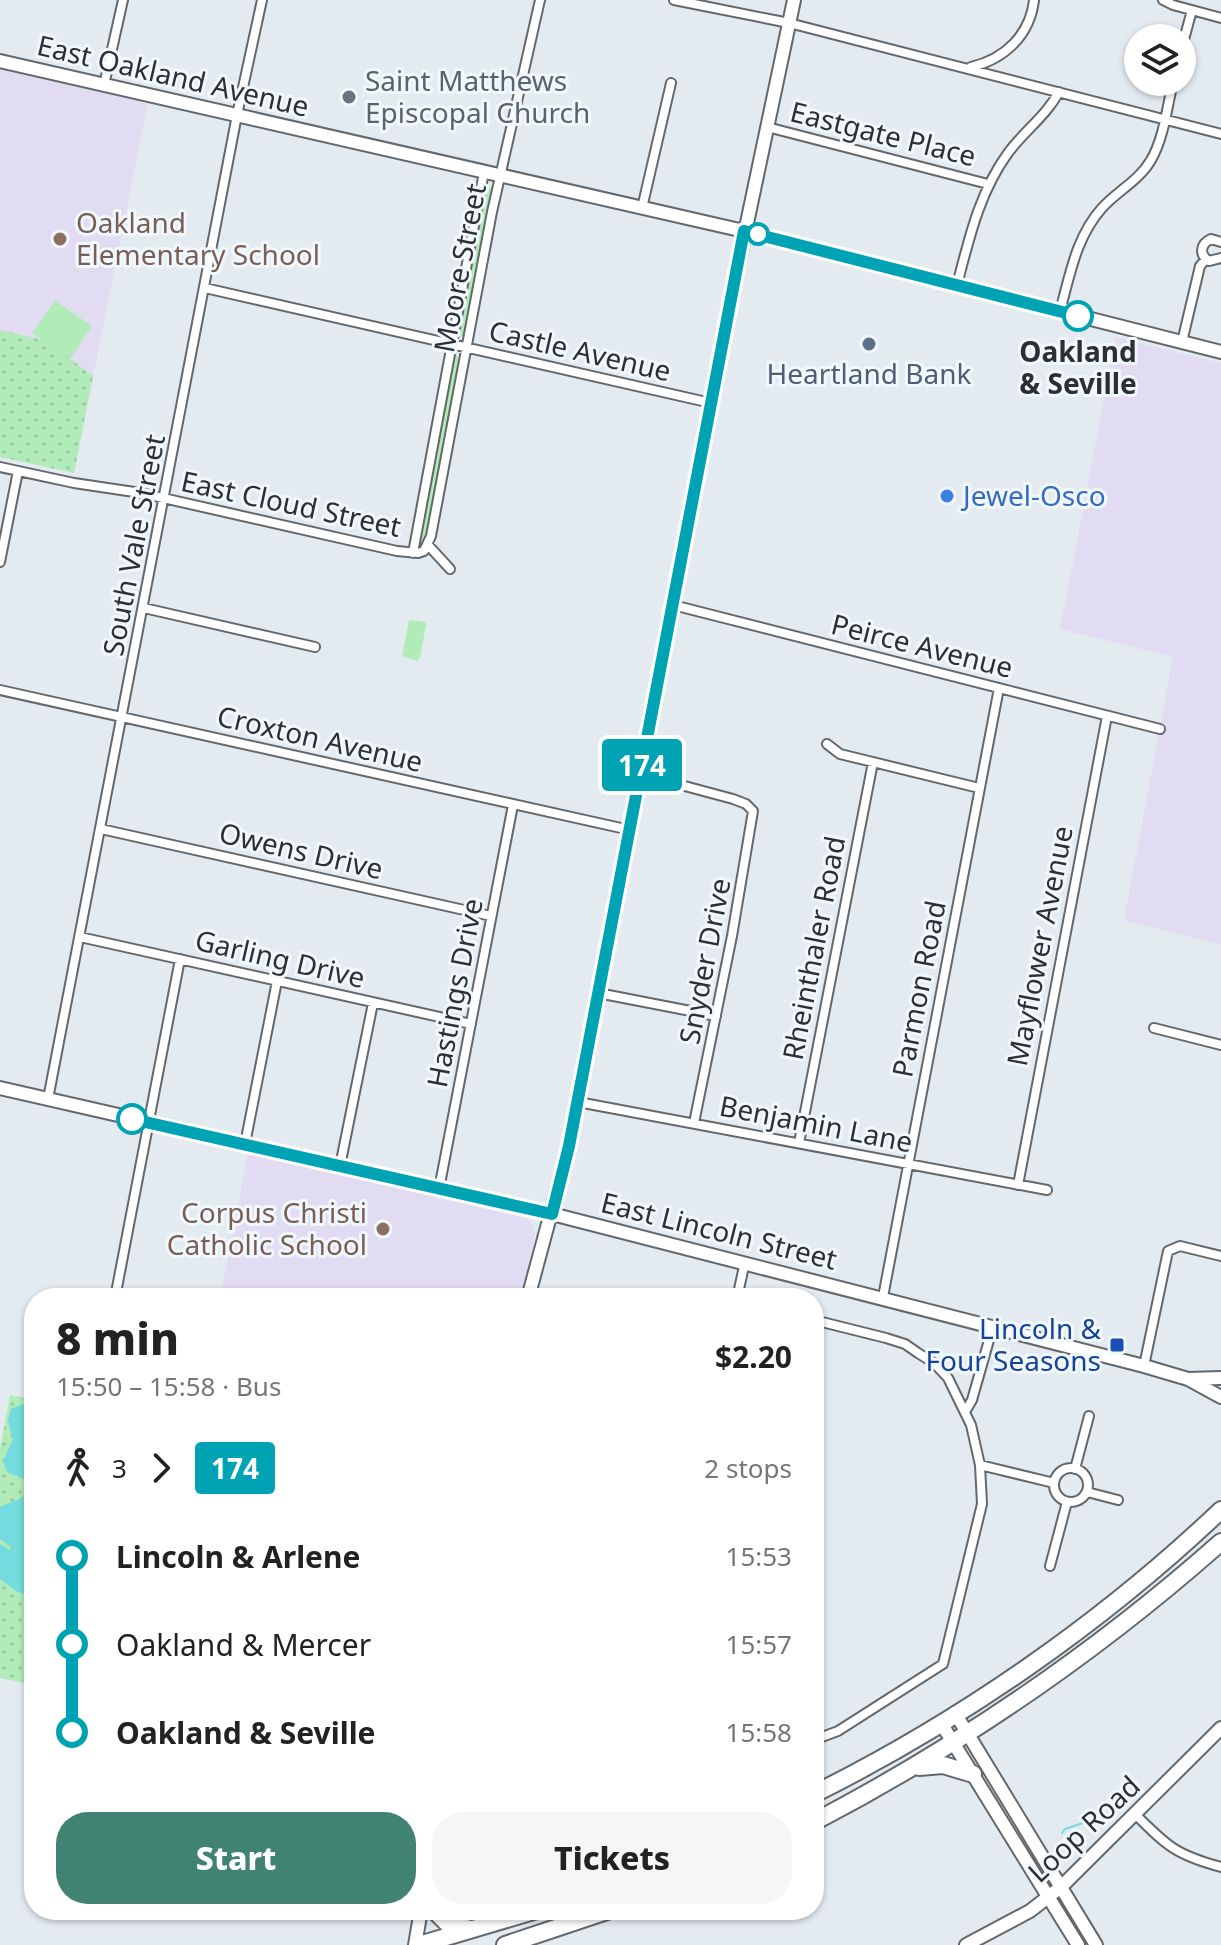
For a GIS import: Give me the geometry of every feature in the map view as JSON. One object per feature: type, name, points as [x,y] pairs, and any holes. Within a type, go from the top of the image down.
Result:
[{"type":"highway","points":[[824,1788],[948,1718],[1015,1675],[1115,1601],[1221,1510]]},
{"type":"highway","points":[[824,1816],[961,1738],[1076,1661],[1159,1597],[1221,1542]]},
{"type":"highway","points":[[914,1767],[943,1765],[973,1774]]},
{"type":"highway","points":[[444,1920],[448,1924],[473,1930]]},
{"type":"highway","points":[[417,1945],[505,1920]]},
{"type":"highway","points":[[505,1945],[580,1920]]},
{"type":"main road","points":[[531,1288],[578,1102],[744,231],[794,0]]},
{"type":"main road","name":"East Oakland Avenue","points":[[0,61],[744,231],[1221,352]]},
{"type":"main road","name":"East Lincoln Street","points":[[0,1088],[552,1214],[745,1262],[1144,1366],[1188,1379],[1221,1397]]},
{"type":"main road","name":"East Lincoln Street","points":[[1188,1379],[1221,1378]]},
{"type":"main road","points":[[948,1718],[1096,1945]]},
{"type":"main road","name":"Loop Road","points":[[966,1945],[1030,1911],[1061,1887],[1221,1728]]},
{"type":"main road","points":[[961,1738],[973,1774],[1078,1945]]},
{"type":"main road","points":[[417,1945],[420,1920]]},
{"type":"street","points":[[104,85],[123,0]]},
{"type":"street","name":"South Vale Street","points":[[48,1099],[237,115],[262,0]]},
{"type":"street","name":"Moore Street","points":[[428,545],[500,175],[540,0]]},
{"type":"street","points":[[674,0],[789,23],[1221,134]]},
{"type":"street","points":[[966,68],[996,58],[1015,43],[1029,22],[1034,0]]},
{"type":"street","points":[[1163,0],[1221,18]]},
{"type":"street","points":[[1188,24],[1192,10]]},
{"type":"street","points":[[642,208],[671,83]]},
{"type":"street","points":[[957,285],[975,218],[988,184],[1010,150],[1049,110],[1059,92]]},
{"type":"street","points":[[1060,311],[1079,243],[1101,209],[1150,163],[1158,144],[1169,96]]},
{"type":"street","name":"Eastgate Place","points":[[767,127],[988,184]]},
{"type":"street","name":"Moore Street","points":[[413,553],[484,172]]},
{"type":"street","points":[[1221,242],[1211,239],[1202,249],[1206,259],[1213,262],[1221,258]]},
{"type":"street","points":[[1182,342],[1200,266],[1206,259]]},
{"type":"street","name":"Castle Avenue","points":[[205,288],[711,403]]},
{"type":"street","name":"East Cloud Street","points":[[0,467],[165,499],[397,551],[421,553],[428,545]]},
{"type":"street","points":[[0,562],[18,471]]},
{"type":"street","points":[[428,545],[450,569]]},
{"type":"street","name":"Peirce Avenue","points":[[673,605],[1160,729]]},
{"type":"street","points":[[144,608],[315,647]]},
{"type":"street","name":"Parmon Road","points":[[883,1297],[999,688]]},
{"type":"street","name":"Croxton Avenue","points":[[0,690],[630,830]]},
{"type":"street","name":"Mayflower Avenue","points":[[1018,1185],[1107,716]]},
{"type":"street","points":[[827,744],[840,754],[979,788]]},
{"type":"street","name":"Rheinthaler Road","points":[[799,1143],[873,762]]},
{"type":"street","name":"Snyder Drive","points":[[640,774],[733,799],[750,807],[753,822],[694,1123]]},
{"type":"street","name":"Hastings Drive","points":[[439,1189],[513,805]]},
{"type":"street","name":"Owens Drive","points":[[101,829],[491,916]]},
{"type":"street","name":"Garling Drive","points":[[80,937],[471,1024]]},
{"type":"street","points":[[117,1288],[180,959]]},
{"type":"street","points":[[245,1144],[277,981]]},
{"type":"street","points":[[598,993],[716,1016]]},
{"type":"street","points":[[340,1166],[373,1003]]},
{"type":"street","points":[[1154,1028],[1221,1045]]},
{"type":"street","name":"Benjamin Lane","points":[[578,1102],[1047,1190]]},
{"type":"street","points":[[1144,1366],[1168,1251],[1180,1246],[1221,1256]]},
{"type":"street","points":[[739,1288],[745,1262]]},
{"type":"street","points":[[824,1323],[905,1344],[934,1363],[948,1378],[974,1435],[980,1465],[982,1504],[943,1664],[838,1731],[824,1736]]},
{"type":"street","points":[[965,1412],[972,1400],[993,1326]]},
{"type":"street","points":[[1075,1469],[1089,1416]]},
{"type":"street","points":[[980,1465],[1054,1483]]},
{"type":"street","points":[[1054,1483],[1064,1470],[1075,1469]]},
{"type":"street","points":[[1054,1483],[1058,1497],[1067,1502],[1076,1502],[1087,1492],[1087,1481],[1075,1469]]},
{"type":"street","points":[[1087,1492],[1118,1500]]},
{"type":"street","points":[[1050,1566],[1067,1502]]},
{"type":"street","points":[[1135,1814],[1170,1849],[1221,1867]]},
{"type":"shaded area","name":"Oakland Elementary School","points":[[0,68],[148,102],[74,473],[0,457]]},
{"type":"shaded area","points":[[1116,337],[1221,363],[1221,945],[1124,920],[1173,657],[1060,629]]},
{"type":"shaded area","name":"Corpus Christi Catholic School","points":[[248,1153],[525,1218],[532,1224],[535,1234],[523,1288],[222,1288]]},
{"type":"green space","points":[[489,185],[492,190],[464,335],[460,337],[457,334],[485,186]]},
{"type":"green space","points":[[55,301],[92,326],[70,359],[32,333]]},
{"type":"green space","points":[[0,330],[47,341],[93,376],[74,473],[0,457]]},
{"type":"green space","points":[[457,356],[460,361],[426,541],[419,545],[452,358]]},
{"type":"green space","points":[[409,620],[425,622],[426,625],[417,661],[402,656]]},
{"type":"green space","points":[[10,1395],[24,1398],[24,1683],[0,1678],[0,1449]]},
{"type":"water","points":[[24,1403],[24,1479],[7,1472],[3,1461],[13,1440],[8,1420],[11,1409]]},
{"type":"water","points":[[24,1495],[24,1594],[0,1579],[0,1544],[15,1550],[0,1539],[0,1507]]},
{"type":"waterway","points":[[1062,1833],[1065,1829],[1092,1820]]},
{"type":"bus line","name":"174","points":[[132,1119],[552,1214],[569,1146],[744,231],[1078,316]]},
{"type":"place","name":"Saint Matthews Episcopal Church","points":[[349,97]]},
{"type":"place","name":"Oakland Elementary School","points":[[60,239]]},
{"type":"place","name":"Oakland & Seville","points":[[1078,316]]},
{"type":"place","name":"Heartland Bank","points":[[869,344]]},
{"type":"place","name":"Jewel-Osco","points":[[947,496]]},
{"type":"place","name":"Corpus Christi Catholic School","points":[[383,1229]]},
{"type":"place","name":"Lincoln & Four Seasons","points":[[1117,1345]]}]
